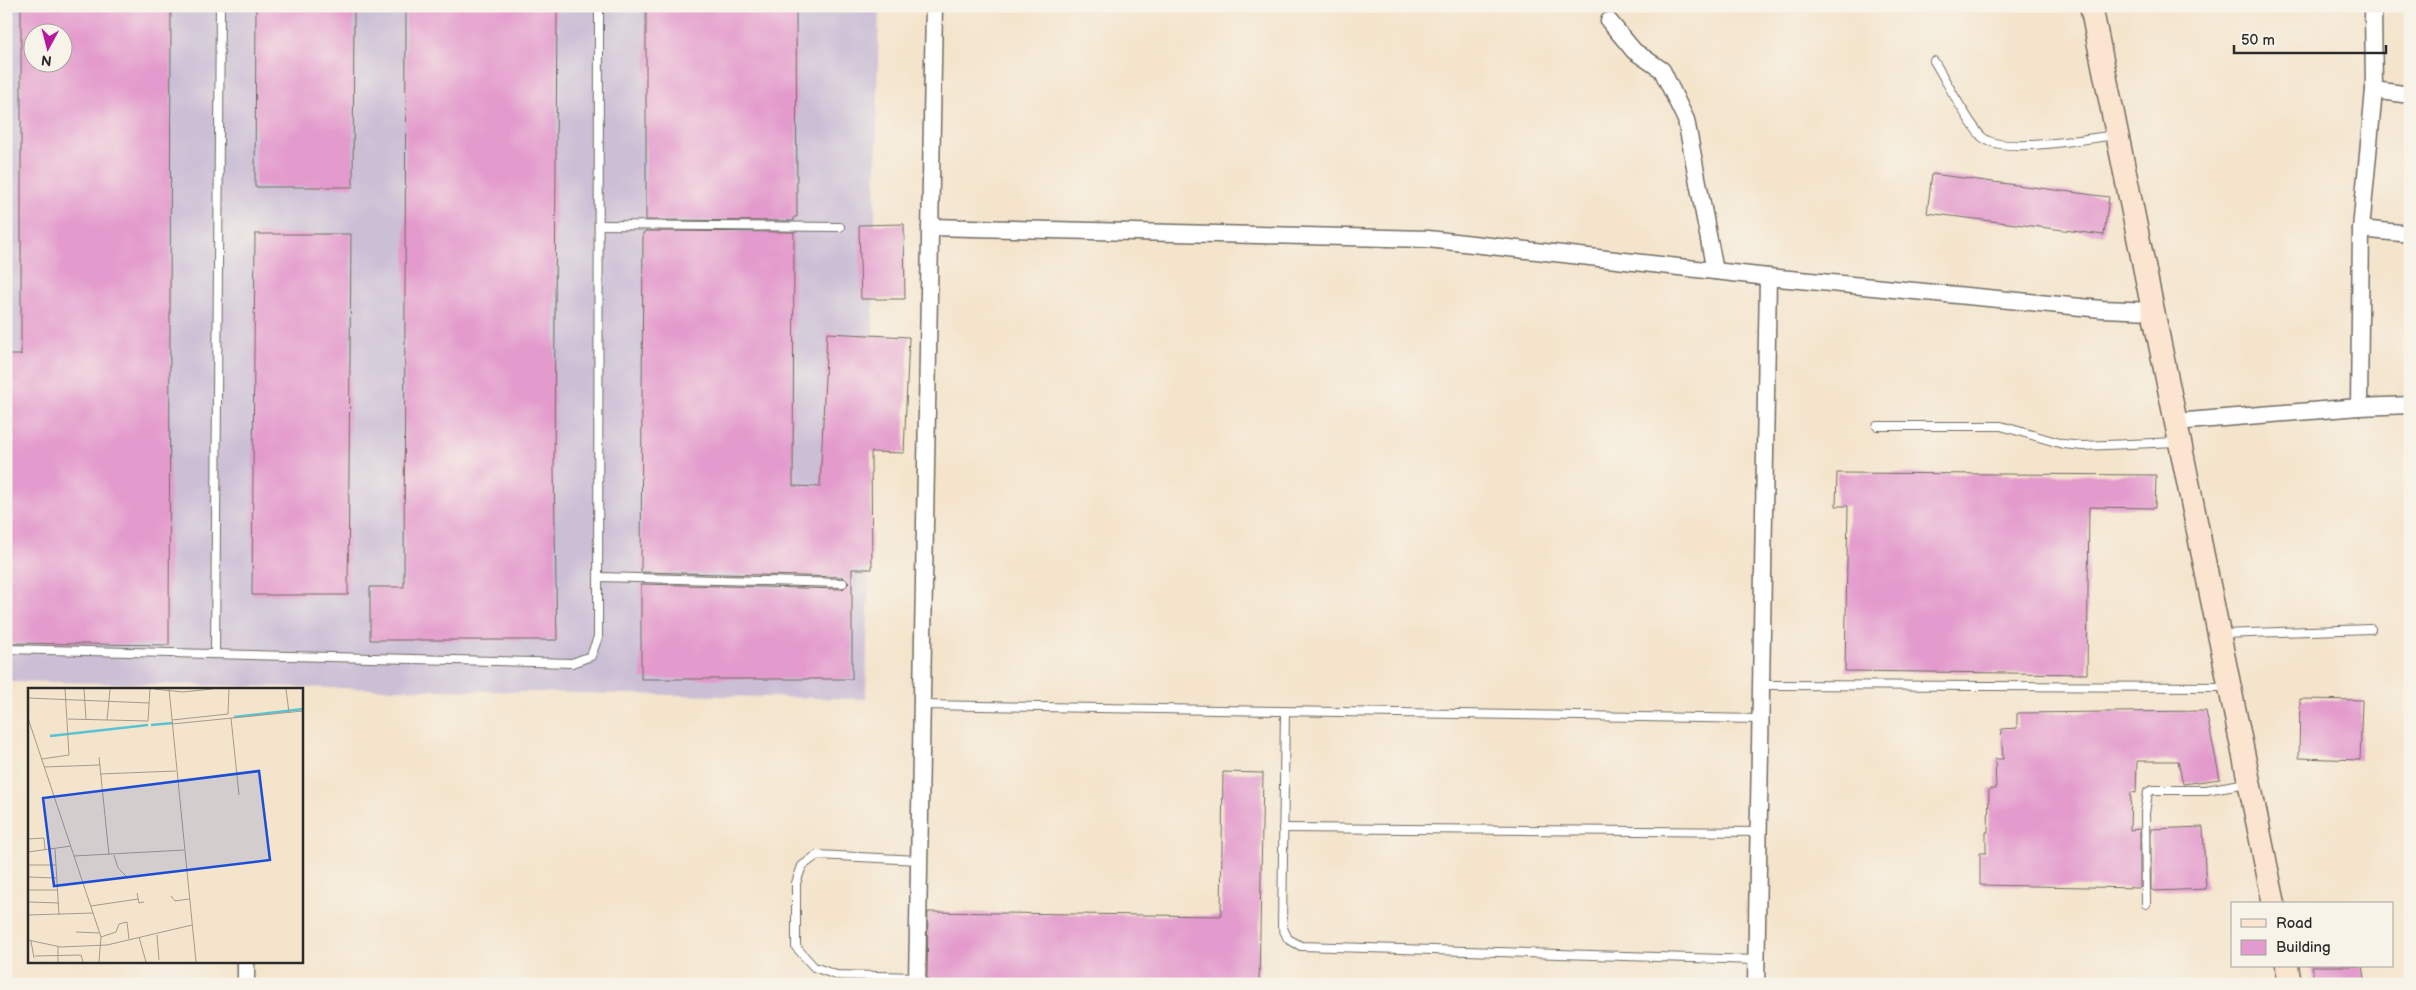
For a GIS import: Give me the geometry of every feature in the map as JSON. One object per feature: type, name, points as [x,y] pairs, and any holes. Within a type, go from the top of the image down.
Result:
[{"type":"street","points":[[917,980],[934,6]]},
{"type":"street","points":[[2091,6],[2274,902]]},
{"type":"street","points":[[2359,407],[2361,228],[2374,90],[2374,6]]},
{"type":"street","points":[[1608,21],[1634,51],[1662,70],[1686,120],[1715,271]]},
{"type":"street","points":[[2374,90],[2410,95]]},
{"type":"street","points":[[930,227],[1428,239],[1768,277],[2102,309],[2153,311]]},
{"type":"street","points":[[2361,228],[2410,234]]},
{"type":"street","points":[[1756,984],[1768,277]]},
{"type":"street","points":[[2177,432],[2359,407],[2410,405]]},
{"type":"street","points":[[246,962],[246,984]]},
{"type":"street","points":[[2287,968],[2290,984]]},
{"type":"lane","points":[[216,653],[220,6]]},
{"type":"lane","points":[[6,649],[216,653],[572,664],[590,656],[598,637],[599,6]]},
{"type":"lane","points":[[1934,61],[1982,137],[1995,144],[2013,147],[2118,134]]},
{"type":"lane","points":[[598,225],[840,227]]},
{"type":"lane","points":[[1876,426],[2001,426],[2063,444],[2083,446],[2177,432]]},
{"type":"lane","points":[[598,577],[843,583]]},
{"type":"lane","points":[[2218,635],[2370,629]]},
{"type":"lane","points":[[1761,685],[2229,687]]},
{"type":"lane","points":[[923,705],[1761,720]]},
{"type":"lane","points":[[1285,712],[1282,926],[1288,939],[1301,946],[1756,960]]},
{"type":"lane","points":[[2146,904],[2145,813],[2148,792],[2153,790],[2206,790],[2250,782]]},
{"type":"lane","points":[[1283,828],[1758,832]]},
{"type":"lane","points":[[917,980],[836,975],[814,967],[796,947],[796,883],[802,866],[817,855],[919,860]]},
{"type":"shaded area","points":[[6,6],[879,6],[866,699],[6,681]]},
{"type":"building","points":[[21,6],[171,6],[169,645],[6,643],[6,355],[21,355]]},
{"type":"building","points":[[256,6],[354,6],[353,187],[255,187]]},
{"type":"building","points":[[406,6],[557,6],[554,471],[557,640],[370,640],[370,587],[404,587]]},
{"type":"building","points":[[646,6],[796,6],[797,217],[794,217],[794,221],[646,220]]},
{"type":"building","points":[[1932,174],[2109,197],[2104,235],[1927,213]]},
{"type":"building","points":[[904,224],[905,299],[861,299],[859,225]]},
{"type":"building","points":[[646,231],[794,232],[793,486],[820,487],[827,333],[909,337],[904,453],[871,452],[872,569],[852,569],[852,679],[641,679],[641,584],[843,589],[849,583],[843,577],[641,572],[643,233]]},
{"type":"building","points":[[255,234],[351,234],[348,595],[252,595]]},
{"type":"building","points":[[1837,473],[2156,475],[2155,508],[2089,507],[2087,674],[1845,671],[1848,506],[1836,506]]},
{"type":"building","points":[[2300,699],[2362,700],[2360,760],[2299,758]]},
{"type":"building","points":[[2206,711],[2220,779],[2183,784],[2178,761],[2137,761],[2136,793],[2131,792],[2130,830],[2140,829],[2140,888],[1980,885],[1980,853],[1986,853],[1986,832],[1988,832],[1989,789],[1996,789],[1995,759],[2003,759],[2001,729],[2017,728],[2017,713]]},
{"type":"building","points":[[1223,772],[1263,773],[1259,984],[927,984],[928,912],[1221,916]]},
{"type":"building","points":[[2203,827],[2206,889],[2154,891],[2151,889],[2151,829]]},
{"type":"building","points":[[2311,968],[2363,968],[2366,984],[2315,984]]}]
